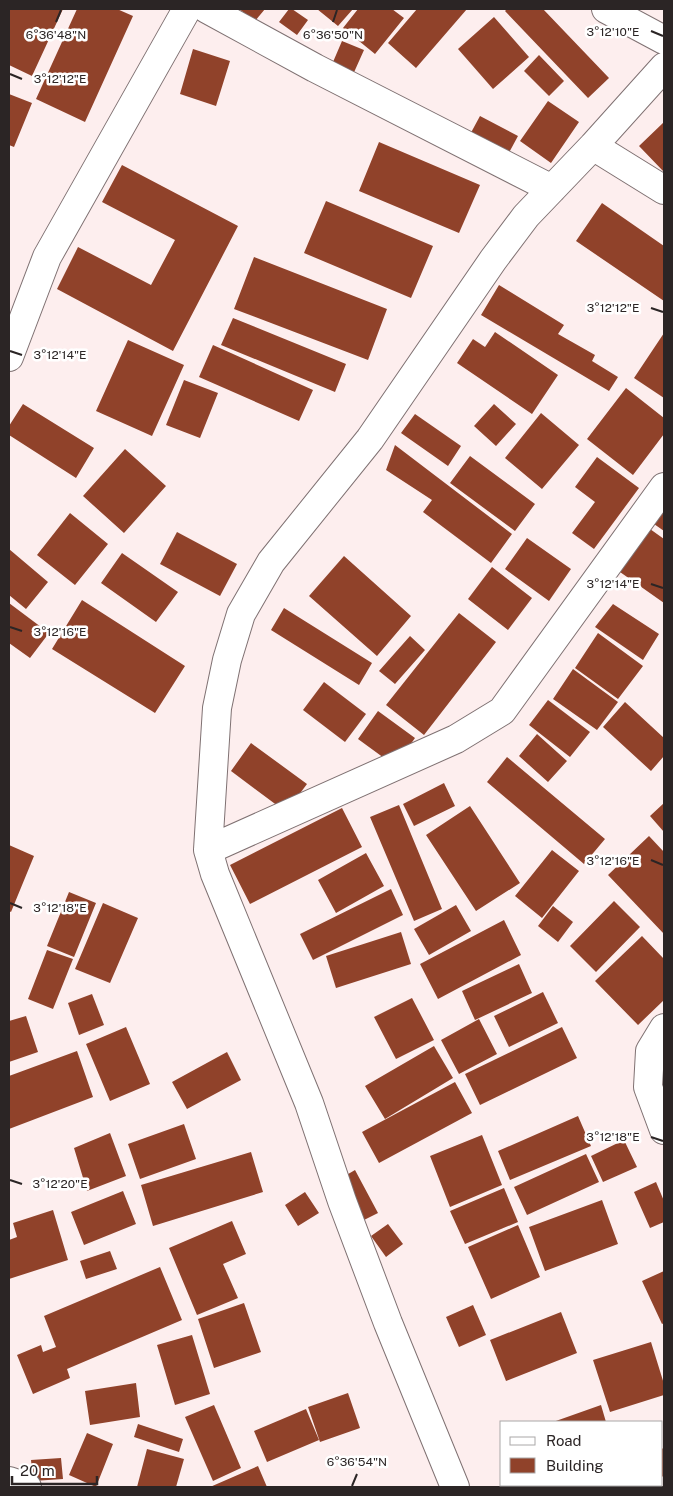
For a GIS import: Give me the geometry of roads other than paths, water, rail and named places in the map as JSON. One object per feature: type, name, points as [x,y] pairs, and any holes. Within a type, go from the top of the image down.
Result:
[{"type":"street","points":[[9,357],[48,258],[187,9]]},
{"type":"street","points":[[208,9],[315,68],[552,189]]},
{"type":"street","points":[[606,9],[664,40]]},
{"type":"street","points":[[455,1487],[388,1324],[308,1104],[218,882],[208,850],[217,708],[227,660],[242,614],[271,562],[370,439],[493,260],[526,216],[593,146],[664,66]]},
{"type":"street","points":[[593,146],[664,190]]},
{"type":"street","points":[[208,850],[456,739],[502,711],[664,487]]},
{"type":"street","points":[[664,1028],[650,1051],[648,1087],[664,1130]]},
{"type":"street","points":[[9,1481],[27,1487]]}]
